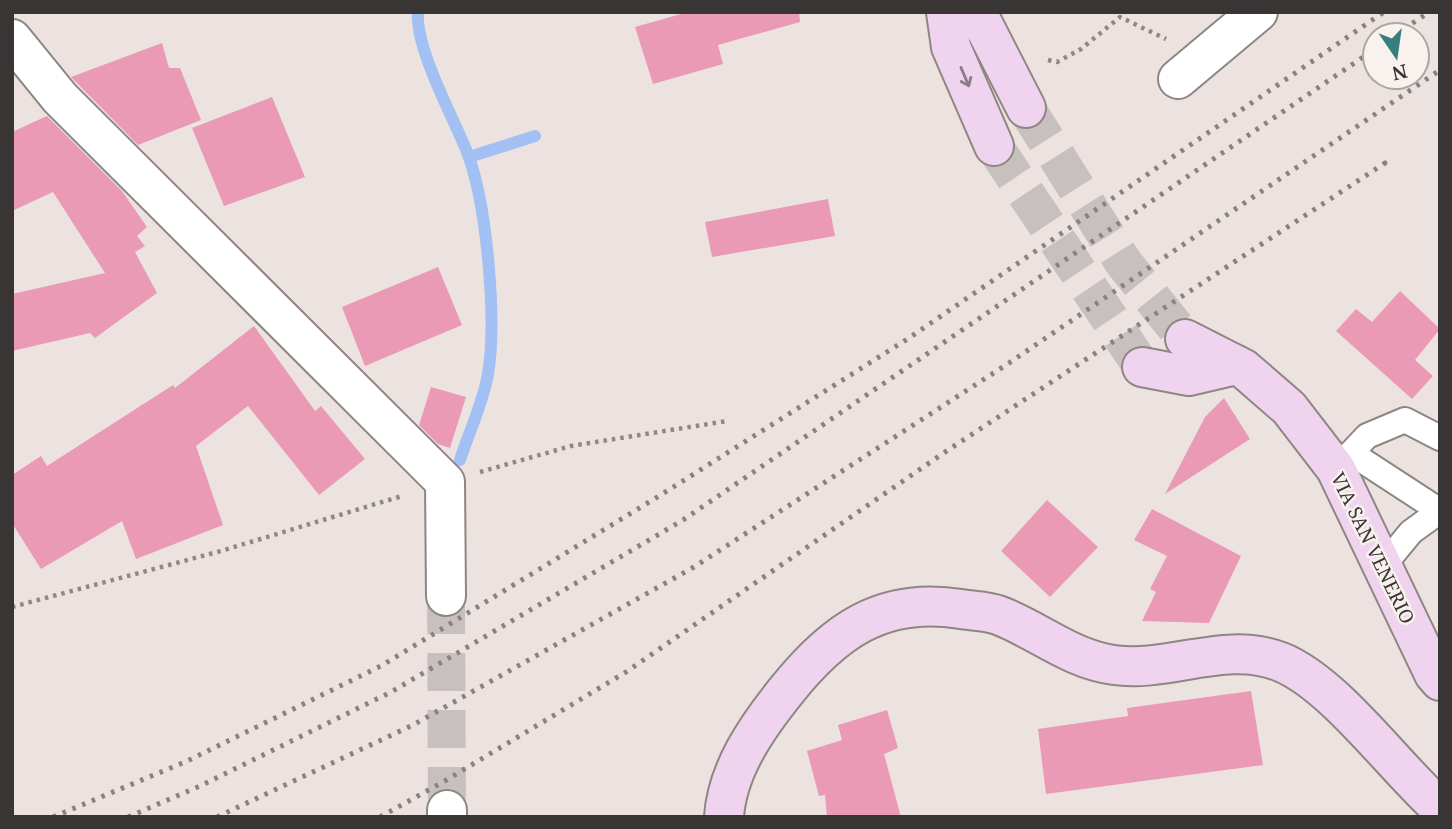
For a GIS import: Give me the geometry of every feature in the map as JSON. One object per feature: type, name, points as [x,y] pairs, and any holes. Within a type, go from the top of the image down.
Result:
[{"type":"street","points":[[946,12],[951,47],[994,146]]},
{"type":"street","points":[[1188,71],[1258,12]]},
{"type":"street","points":[[985,28],[1026,108]]},
{"type":"street","points":[[12,38],[78,117],[446,482],[446,596]]},
{"type":"street","name":"VIA SAN VENERIO","points":[[1185,339],[1236,365],[1289,408],[1344,461],[1383,566],[1434,674],[1440,681]]},
{"type":"street","points":[[1142,367],[1189,376],[1236,365]]},
{"type":"street","points":[[724,817],[725,797],[754,735],[813,657],[837,636],[861,621],[904,607],[947,607],[997,615],[1068,652],[1113,665],[1151,666],[1192,657],[1237,654],[1279,661],[1304,674],[1327,693],[1440,808]]},
{"type":"lane","points":[[1383,566],[1411,532],[1440,511],[1344,461],[1367,436],[1405,420],[1440,438]]},
{"type":"path","points":[[985,28],[1024,61],[1034,58],[1057,62],[1081,49],[1120,17],[1172,42],[1188,71]]},
{"type":"path","points":[[12,607],[221,551],[571,446],[727,421]]},
{"type":"building","points":[[688,12],[799,12],[800,22],[718,45],[723,64],[653,84],[635,27]]},
{"type":"building","points":[[162,43],[169,68],[180,68],[201,120],[138,145],[71,77]]},
{"type":"building","points":[[272,97],[305,177],[224,206],[192,128]]},
{"type":"building","points":[[47,116],[122,191],[147,227],[137,236],[145,246],[135,252],[157,293],[95,338],[90,333],[12,351],[12,294],[105,273],[53,192],[12,211],[12,132]]},
{"type":"building","points":[[828,199],[835,236],[712,257],[705,222]]},
{"type":"building","points":[[438,267],[462,325],[365,366],[342,307]]},
{"type":"building","points":[[1400,291],[1440,329],[1415,360],[1433,376],[1412,399],[1336,331],[1356,309],[1372,322]]},
{"type":"building","points":[[254,326],[315,411],[321,406],[365,459],[319,495],[248,406],[196,446],[223,525],[136,559],[122,521],[41,569],[12,523],[12,475],[41,456],[47,466],[173,385],[175,388]]},
{"type":"building","points":[[431,387],[466,397],[450,448],[438,444],[419,425]]},
{"type":"building","points":[[1224,398],[1250,439],[1165,494],[1205,417]]},
{"type":"building","points":[[1047,500],[1098,547],[1050,597],[1001,551]]},
{"type":"building","points":[[1152,509],[1241,556],[1209,623],[1142,621],[1156,592],[1150,589],[1167,556],[1134,540]]},
{"type":"building","points":[[1251,691],[1263,765],[1046,794],[1038,729],[1128,716],[1127,708]]},
{"type":"building","points":[[887,710],[898,748],[884,754],[901,817],[827,817],[825,795],[819,796],[807,751],[842,740],[838,725]]},
{"type":"waterway","points":[[418,12],[422,44],[428,63],[474,174],[488,262],[491,294],[491,351],[488,374],[460,460]]},
{"type":"waterway","points":[[469,157],[535,136]]},
{"type":"tunnel","points":[[1026,108],[1123,262],[1185,339]]},
{"type":"tunnel","points":[[994,146],[1142,367]]},
{"type":"tunnel","points":[[446,596],[447,810]]},
{"type":"railway","points":[[53,817],[185,762],[381,666],[659,496],[909,338],[1384,12]]},
{"type":"railway","points":[[1416,21],[1429,12]]},
{"type":"railway","points":[[128,817],[200,786],[391,692],[683,520],[1361,59]]},
{"type":"railway","points":[[217,817],[413,725],[694,567],[1009,363],[1440,70]]},
{"type":"railway","points":[[380,817],[626,672],[948,450],[1385,163],[1380,168]]}]
